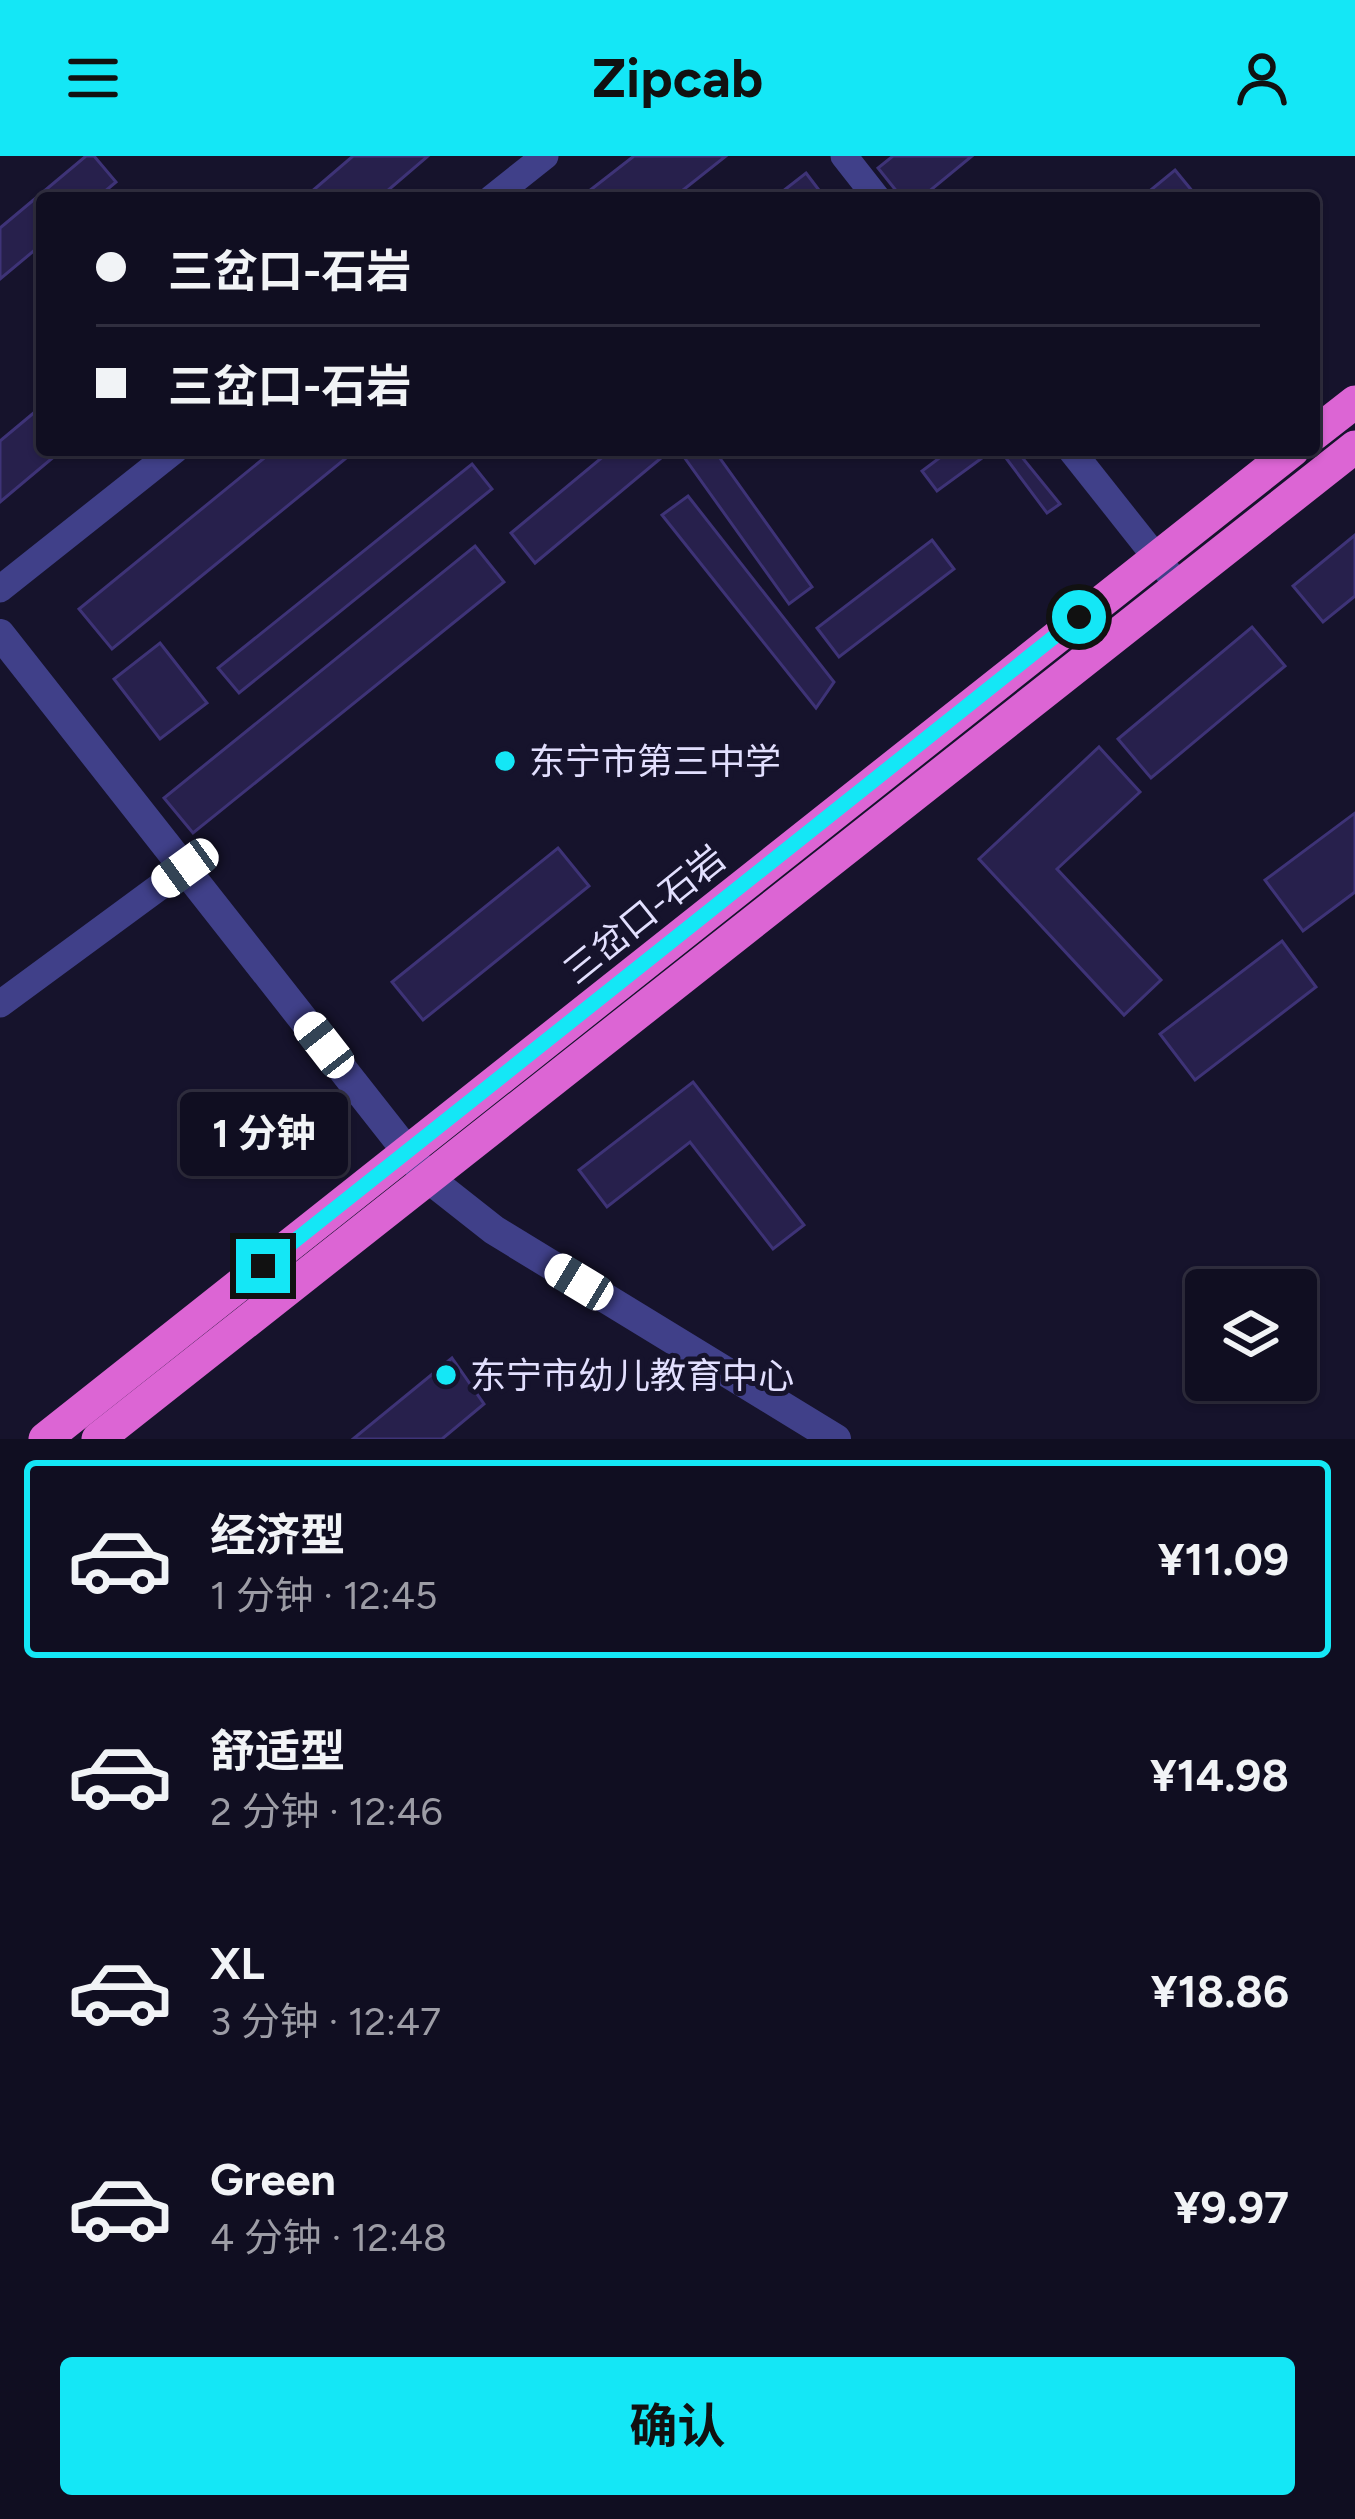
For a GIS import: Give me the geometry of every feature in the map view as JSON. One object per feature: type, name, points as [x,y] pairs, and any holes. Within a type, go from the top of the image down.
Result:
[{"type":"highway","points":[[1320,429],[1355,402]]},
{"type":"highway","name":"三岔口-石岩","points":[[45,1439],[418,1165],[1355,447]]},
{"type":"highway","name":"三岔口-石岩","points":[[98,1439],[418,1165],[1154,558],[1285,456]]},
{"type":"street","points":[[500,192],[545,156]]},
{"type":"street","points":[[844,156],[872,192]]},
{"type":"street","points":[[0,589],[167,456]]},
{"type":"street","points":[[1076,456],[1178,585]]},
{"type":"street","points":[[0,634],[418,1165],[506,1238],[836,1439]]},
{"type":"street","points":[[0,1004],[185,868]]},
{"type":"building","points":[[86,156],[94,156],[116,182],[104,192],[43,192]]},
{"type":"building","points":[[353,156],[428,156],[386,192],[311,192]]},
{"type":"building","points":[[634,156],[726,156],[681,192],[588,192]]},
{"type":"building","points":[[893,156],[972,156],[928,192],[897,192],[878,168]]},
{"type":"building","points":[[1175,170],[1193,192],[1148,192]]},
{"type":"building","points":[[806,173],[820,192],[782,192]]},
{"type":"building","points":[[36,198],[36,249],[0,279],[0,228]]},
{"type":"building","points":[[36,411],[36,456],[55,456],[0,502],[0,441]]},
{"type":"building","points":[[267,456],[349,456],[112,649],[79,609]]},
{"type":"building","points":[[604,456],[663,456],[535,563],[511,533]]},
{"type":"building","points":[[683,456],[718,456],[812,587],[789,604]]},
{"type":"building","points":[[942,456],[985,456],[937,491],[922,471]]},
{"type":"building","points":[[1021,456],[1060,504],[1047,513],[1006,458]]},
{"type":"building","points":[[472,464],[492,489],[239,693],[218,668]]},
{"type":"building","points":[[688,496],[834,682],[816,708],[662,515]]},
{"type":"building","points":[[1355,535],[1355,596],[1323,622],[1293,586]]},
{"type":"building","points":[[932,540],[954,569],[839,657],[817,628]]},
{"type":"building","points":[[475,546],[504,582],[193,833],[164,798]]},
{"type":"building","points":[[1252,627],[1285,666],[1151,778],[1118,739]]},
{"type":"building","points":[[160,643],[207,703],[160,739],[114,679]]},
{"type":"building","points":[[1099,747],[1140,792],[1057,869],[1161,980],[1124,1015],[979,859]]},
{"type":"building","points":[[1355,813],[1355,892],[1303,931],[1265,880]]},
{"type":"building","points":[[558,848],[589,886],[423,1020],[392,982]]},
{"type":"building","points":[[1282,941],[1316,987],[1195,1080],[1160,1034]]},
{"type":"building","points":[[693,1082],[804,1225],[773,1249],[690,1142],[607,1207],[579,1170]]},
{"type":"building","points":[[452,1358],[484,1404],[442,1439],[353,1439]]},
{"type":"place","name":"东宁市第三中学","points":[[505,761]]},
{"type":"place","name":"东宁市幼儿教育中心","points":[[446,1375]]},
{"type":"route","points":[[263,1266],[1079,617]]}]
